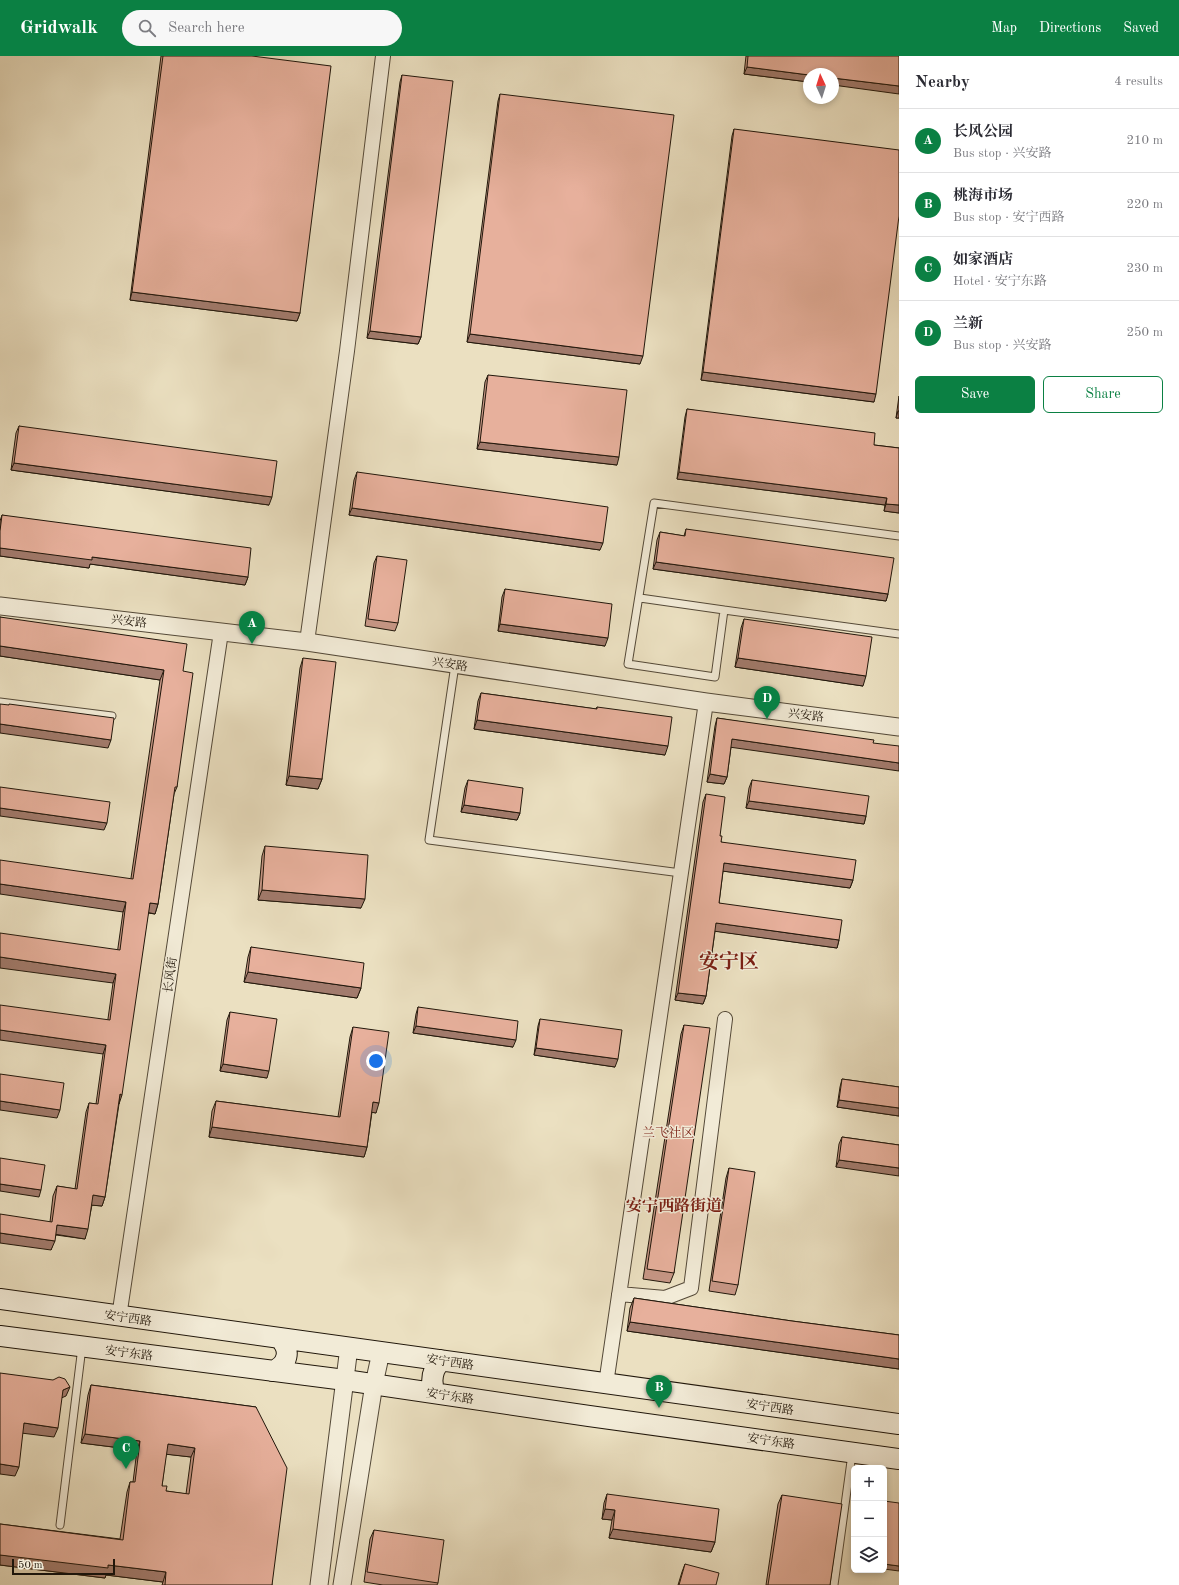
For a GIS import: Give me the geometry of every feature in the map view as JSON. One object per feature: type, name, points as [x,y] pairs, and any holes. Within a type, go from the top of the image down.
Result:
[{"type":"main road","name":"安宁西路","points":[[0,1299],[119,1317],[349,1347],[899,1424]]},
{"type":"main road","name":"安宁东路","points":[[0,1336],[345,1380],[899,1459]]},
{"type":"main road","points":[[272,1371],[282,1366],[287,1356],[285,1345],[279,1338]]},
{"type":"main road","points":[[435,1394],[432,1387],[433,1373],[441,1360]]},
{"type":"street","points":[[308,642],[347,351],[382,56]]},
{"type":"street","name":"兴安路","points":[[0,606],[308,642],[706,702],[899,727]]},
{"type":"street","name":"长风街","points":[[119,1317],[221,632]]},
{"type":"street","points":[[606,1384],[706,702]]},
{"type":"street","points":[[620,1294],[665,1298],[691,1288],[725,1019]]},
{"type":"street","points":[[319,1585],[349,1347]]},
{"type":"street","points":[[342,1585],[374,1384],[381,1352]]},
{"type":"lane","points":[[724,610],[715,677],[628,664],[640,598],[654,503],[899,536]]},
{"type":"lane","points":[[640,598],[899,634]]},
{"type":"lane","points":[[455,664],[429,840],[681,873]]},
{"type":"lane","points":[[0,702],[112,716]]},
{"type":"lane","points":[[60,1525],[82,1347]]},
{"type":"lane","points":[[834,1585],[852,1452]]},
{"type":"building","points":[[163,56],[252,56],[331,66],[300,313],[132,292]]},
{"type":"building","points":[[748,56],[899,56],[899,86],[839,79],[839,68],[803,68],[803,74],[747,67]]},
{"type":"building","points":[[402,75],[453,81],[421,337],[370,331]]},
{"type":"building","points":[[500,94],[674,115],[643,356],[470,334]]},
{"type":"building","points":[[734,129],[899,150],[899,216],[876,394],[703,372]]},
{"type":"building","points":[[488,375],[627,390],[619,457],[480,442]]},
{"type":"building","points":[[687,409],[875,433],[874,445],[899,448],[899,505],[886,504],[887,498],[679,472]]},
{"type":"building","points":[[19,426],[277,461],[272,497],[14,463]]},
{"type":"building","points":[[357,472],[608,507],[603,543],[352,508]]},
{"type":"building","points":[[2,515],[251,548],[248,577],[92,557],[92,560],[0,548]]},
{"type":"building","points":[[686,529],[894,558],[888,594],[656,562],[660,532],[685,536]]},
{"type":"building","points":[[377,556],[407,560],[398,623],[368,619]]},
{"type":"building","points":[[505,589],[612,604],[608,638],[500,624]]},
{"type":"building","points":[[0,617],[187,644],[183,671],[193,673],[177,787],[175,787],[158,904],[150,903],[122,1095],[120,1094],[105,1197],[93,1195],[88,1229],[57,1225],[55,1241],[0,1233],[0,1214],[52,1222],[57,1186],[77,1189],[89,1103],[98,1104],[106,1045],[0,1030],[0,1005],[110,1020],[116,974],[0,957],[0,933],[120,950],[126,902],[0,884],[0,860],[133,879],[164,670],[0,646]]},
{"type":"building","points":[[744,619],[872,637],[866,676],[738,658]]},
{"type":"building","points":[[303,658],[336,662],[322,779],[289,776]]},
{"type":"building","points":[[481,693],[597,709],[597,707],[672,717],[668,746],[477,720]]},
{"type":"building","points":[[0,704],[114,718],[111,740],[0,724]]},
{"type":"building","points":[[717,718],[874,740],[873,743],[899,746],[899,763],[732,739],[727,777],[710,774]]},
{"type":"building","points":[[468,780],[523,788],[520,813],[464,805]]},
{"type":"building","points":[[752,780],[869,796],[866,816],[749,801]]},
{"type":"building","points":[[0,787],[110,802],[107,823],[0,808]]},
{"type":"building","points":[[706,794],[725,797],[720,836],[722,836],[721,842],[856,860],[853,880],[724,863],[719,903],[842,920],[839,940],[716,923],[706,996],[678,993]]},
{"type":"building","points":[[265,846],[368,855],[365,899],[262,890]]},
{"type":"building","points":[[251,947],[364,963],[361,988],[248,972]]},
{"type":"building","points":[[418,1007],[518,1021],[516,1040],[416,1026]]},
{"type":"building","points":[[230,1012],[277,1019],[269,1071],[223,1064]]},
{"type":"building","points":[[540,1019],[622,1030],[618,1059],[536,1048]]},
{"type":"building","points":[[684,1025],[710,1028],[674,1273],[647,1269]]},
{"type":"building","points":[[353,1027],[389,1032],[379,1103],[373,1102],[367,1147],[212,1127],[216,1101],[340,1117]]},
{"type":"building","points":[[0,1074],[64,1083],[60,1110],[0,1101]]},
{"type":"building","points":[[842,1079],[899,1087],[899,1108],[839,1100]]},
{"type":"building","points":[[842,1137],[899,1145],[899,1168],[839,1160]]},
{"type":"building","points":[[0,1158],[45,1165],[41,1190],[0,1184]]},
{"type":"building","points":[[729,1168],[755,1172],[738,1285],[712,1281]]},
{"type":"building","points":[[634,1298],[899,1335],[899,1359],[630,1322]]},
{"type":"building","points":[[0,1373],[53,1380],[59,1377],[65,1379],[70,1387],[63,1390],[58,1428],[24,1423],[19,1467],[0,1464]]},
{"type":"building","points":[[91,1385],[256,1407],[287,1468],[272,1585],[165,1585],[166,1572],[108,1565],[108,1568],[0,1555],[0,1524],[123,1540],[130,1482],[135,1482],[140,1441],[85,1434]],"holes":[[[168,1444],[195,1448],[189,1494],[166,1491],[167,1486],[162,1486]]]},
{"type":"building","points":[[607,1494],[719,1509],[715,1542],[613,1529],[615,1510],[605,1509]]},
{"type":"building","points":[[782,1495],[842,1504],[830,1585],[768,1585]]},
{"type":"building","points":[[887,1501],[899,1503],[899,1566],[887,1564]]},
{"type":"building","points":[[374,1530],[444,1540],[438,1583],[367,1572]]},
{"type":"building","points":[[685,1564],[719,1573],[716,1585],[679,1585]]},
{"type":"place","name":"长风公园","points":[[252,644]]},
{"type":"place","name":"兰新","points":[[767,719]]},
{"type":"place","name":"桃海市场","points":[[659,1408]]},
{"type":"place","name":"如家酒店","points":[[126,1469]]},
{"type":"district","name":"安宁区","points":[[729,961]]},
{"type":"district","name":"兰飞社区","points":[[668,1132]]},
{"type":"district","name":"安宁西路街道","points":[[674,1205]]}]
